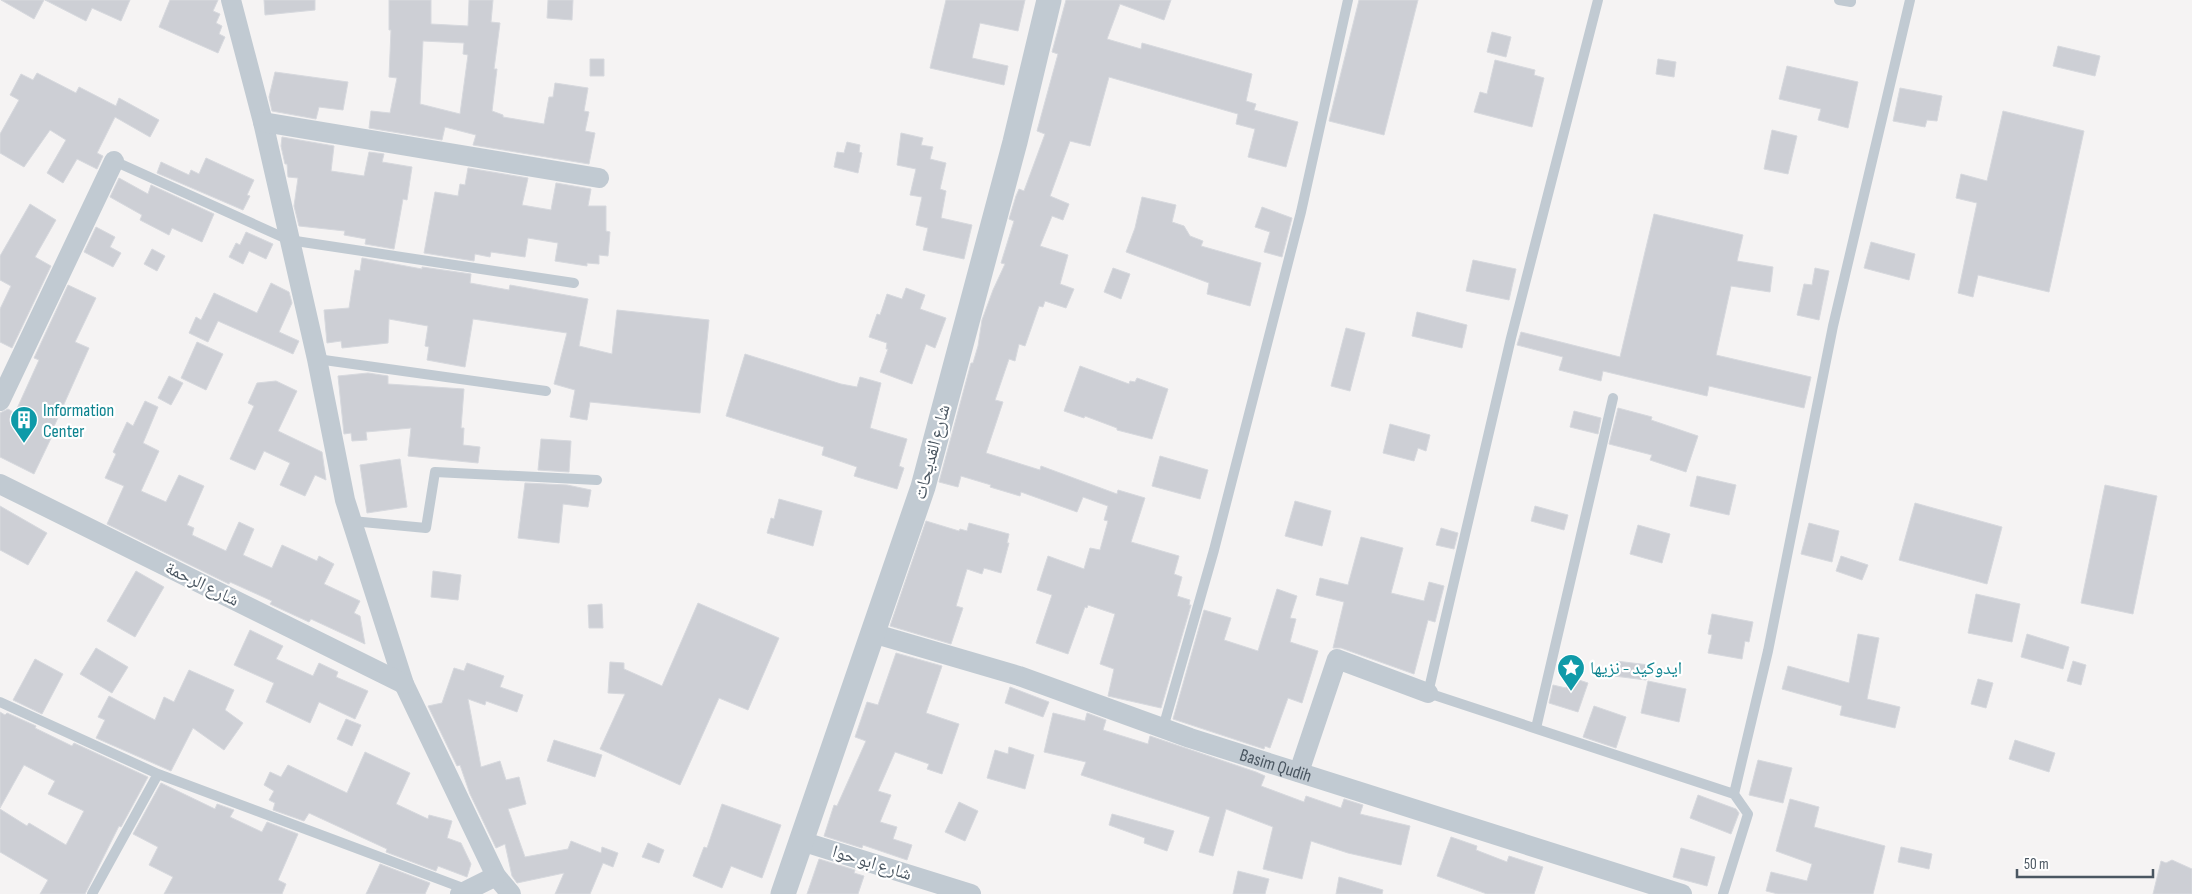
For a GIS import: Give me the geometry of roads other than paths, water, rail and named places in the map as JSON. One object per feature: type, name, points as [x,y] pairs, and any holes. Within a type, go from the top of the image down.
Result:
[{"type":"street","points":[[231,0],[262,122],[317,360],[345,500],[404,684],[496,876],[511,894]]},
{"type":"street","name":"شارع القديحات","points":[[783,894],[923,487],[1015,142],[1049,0]]},
{"type":"street","points":[[262,122],[599,178]]},
{"type":"street","points":[[0,401],[114,161]]},
{"type":"street","name":"شارع الرحمة","points":[[0,484],[404,684]]},
{"type":"street","name":"Basim Qudih","points":[[872,633],[1019,676],[1162,728],[1682,894]]},
{"type":"street","points":[[1299,772],[1338,659],[1428,693]]},
{"type":"street","name":"شارع ابو حوا","points":[[801,841],[971,894]]},
{"type":"street","points":[[469,893],[496,876]]},
{"type":"lane","points":[[1162,728],[1214,550],[1294,240],[1348,0]]},
{"type":"lane","points":[[1598,0],[1511,338],[1428,693],[1734,794],[1748,814],[1722,894]]},
{"type":"lane","points":[[1839,0],[1851,2],[1851,0]]},
{"type":"lane","points":[[1734,794],[1768,651],[1833,326],[1910,0]]},
{"type":"lane","points":[[114,161],[289,240],[574,283]]},
{"type":"lane","points":[[317,360],[546,391]]},
{"type":"lane","points":[[1536,728],[1613,398]]},
{"type":"lane","points":[[352,521],[426,528],[435,472],[597,480]]},
{"type":"lane","points":[[0,702],[158,774],[469,893]]},
{"type":"lane","points":[[92,894],[158,774]]},
{"type":"place","name":"Information Center","points":[[24,444]]},
{"type":"place","name":"ايدوكيد - نزيها","points":[[1571,692]]}]
